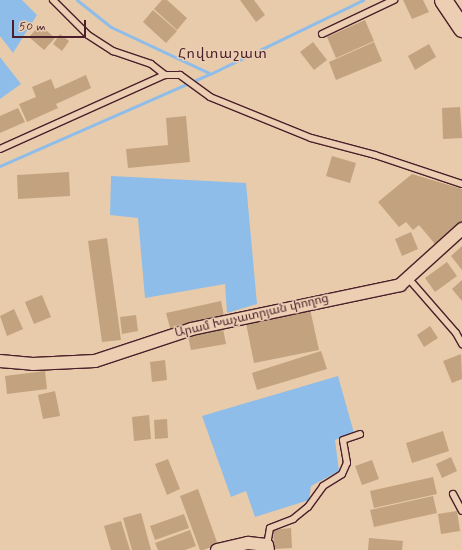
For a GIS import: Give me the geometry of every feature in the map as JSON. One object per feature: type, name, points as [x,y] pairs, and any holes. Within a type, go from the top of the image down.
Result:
[{"type":"main road","points":[[443,0],[462,28]]},
{"type":"street","name":"Արամ Խաչատրյան փողոց","points":[[0,361],[33,364],[95,361],[192,329],[400,285],[462,229]]},
{"type":"street","points":[[217,550],[248,543],[268,548]]},
{"type":"lane","points":[[53,0],[88,35],[113,51],[151,64],[165,75]]},
{"type":"lane","points":[[322,34],[394,0]]},
{"type":"lane","points":[[0,149],[165,75],[180,75],[210,98],[311,138],[375,155],[462,184]]},
{"type":"lane","points":[[408,278],[456,333],[462,344]]},
{"type":"lane","points":[[268,548],[270,528],[293,519],[308,507],[323,486],[342,474],[347,463],[343,440],[360,434]]},
{"type":"lane","points":[[453,494],[462,511]]},
{"type":"water","points":[[0,0],[22,0],[37,15],[13,53],[0,36]]},
{"type":"water","points":[[0,57],[21,84],[0,99]]},
{"type":"water","points":[[111,176],[246,183],[257,304],[227,313],[225,284],[145,298],[138,218],[110,215]]},
{"type":"water","points":[[338,376],[354,433],[335,440],[339,471],[311,486],[309,500],[255,517],[246,491],[231,497],[202,416]]},
{"type":"building","points":[[162,0],[167,0],[187,18],[177,30],[154,9]]},
{"type":"building","points":[[240,0],[254,0],[265,15],[256,22]]},
{"type":"building","points":[[403,0],[423,0],[429,12],[412,19]]},
{"type":"building","points":[[153,10],[177,31],[166,43],[143,22]]},
{"type":"building","points":[[365,20],[374,41],[336,58],[327,37]]},
{"type":"building","points":[[40,25],[55,38],[44,50],[29,37]]},
{"type":"building","points":[[60,34],[69,41],[62,51],[53,44]]},
{"type":"building","points":[[313,42],[327,60],[314,70],[300,52]]},
{"type":"building","points":[[374,42],[382,61],[336,80],[329,62]]},
{"type":"building","points":[[429,44],[436,57],[415,70],[408,56]]},
{"type":"building","points":[[86,75],[91,88],[56,104],[58,108],[27,122],[19,104],[36,97],[32,87],[51,79],[55,89]]},
{"type":"building","points":[[460,107],[462,138],[443,139],[442,108]]},
{"type":"building","points":[[18,108],[25,122],[0,133],[0,116]]},
{"type":"building","points":[[186,116],[190,162],[128,168],[126,149],[168,145],[166,118]]},
{"type":"building","points":[[332,156],[356,163],[350,183],[326,176]]},
{"type":"building","points":[[69,172],[70,196],[18,199],[17,175]]},
{"type":"building","points":[[412,174],[462,189],[462,221],[435,244],[419,225],[413,230],[406,222],[399,227],[378,202]]},
{"type":"building","points":[[411,232],[418,249],[402,256],[395,239]]},
{"type":"building","points":[[107,238],[121,340],[102,342],[88,241]]},
{"type":"building","points":[[462,246],[462,270],[451,256]]},
{"type":"building","points":[[447,262],[457,276],[435,292],[425,278]]},
{"type":"building","points":[[462,280],[462,301],[452,289]]},
{"type":"building","points":[[42,295],[51,317],[34,324],[25,302]]},
{"type":"building","points":[[221,301],[224,316],[170,328],[166,313]]},
{"type":"building","points":[[14,309],[23,329],[7,336],[0,316]]},
{"type":"building","points":[[310,309],[319,350],[254,363],[246,323]]},
{"type":"building","points":[[136,315],[138,331],[122,334],[120,317]]},
{"type":"building","points":[[430,326],[438,338],[424,347],[417,335]]},
{"type":"building","points":[[223,329],[226,344],[191,350],[188,336]]},
{"type":"building","points":[[321,351],[327,369],[257,390],[252,373]]},
{"type":"building","points":[[461,354],[462,379],[452,383],[443,361]]},
{"type":"building","points":[[165,360],[167,380],[152,382],[150,362]]},
{"type":"building","points":[[45,371],[47,389],[7,394],[5,376]]},
{"type":"building","points":[[55,391],[60,416],[43,419],[38,395]]},
{"type":"building","points":[[149,415],[151,439],[134,441],[132,417]]},
{"type":"building","points":[[167,419],[168,438],[155,439],[154,420]]},
{"type":"building","points":[[443,431],[449,451],[412,463],[406,443]]},
{"type":"building","points":[[451,457],[457,471],[442,478],[436,464]]},
{"type":"building","points":[[168,459],[180,489],[167,495],[155,464]]},
{"type":"building","points":[[372,460],[379,479],[362,485],[355,466]]},
{"type":"building","points":[[433,477],[437,494],[374,508],[370,491]]},
{"type":"building","points":[[198,489],[218,545],[203,550],[200,550],[180,496]]},
{"type":"building","points":[[433,496],[437,513],[374,527],[370,510]]},
{"type":"building","points":[[457,511],[460,531],[441,534],[438,514]]},
{"type":"building","points":[[141,513],[151,550],[132,550],[123,518]]},
{"type":"building","points":[[184,514],[189,528],[155,540],[150,526]]},
{"type":"building","points":[[121,521],[130,550],[111,550],[104,526]]},
{"type":"building","points":[[291,528],[292,548],[274,549],[273,530]]},
{"type":"building","points":[[190,530],[196,546],[185,550],[158,550],[155,543]]},
{"type":"building","points":[[369,538],[403,541],[402,550],[368,550]]},
{"type":"waterway","points":[[77,0],[111,27],[209,73]]},
{"type":"waterway","points":[[0,166],[210,74],[363,0]]},
{"type":"district","name":"Հովտաշատ","points":[[223,54]]}]
